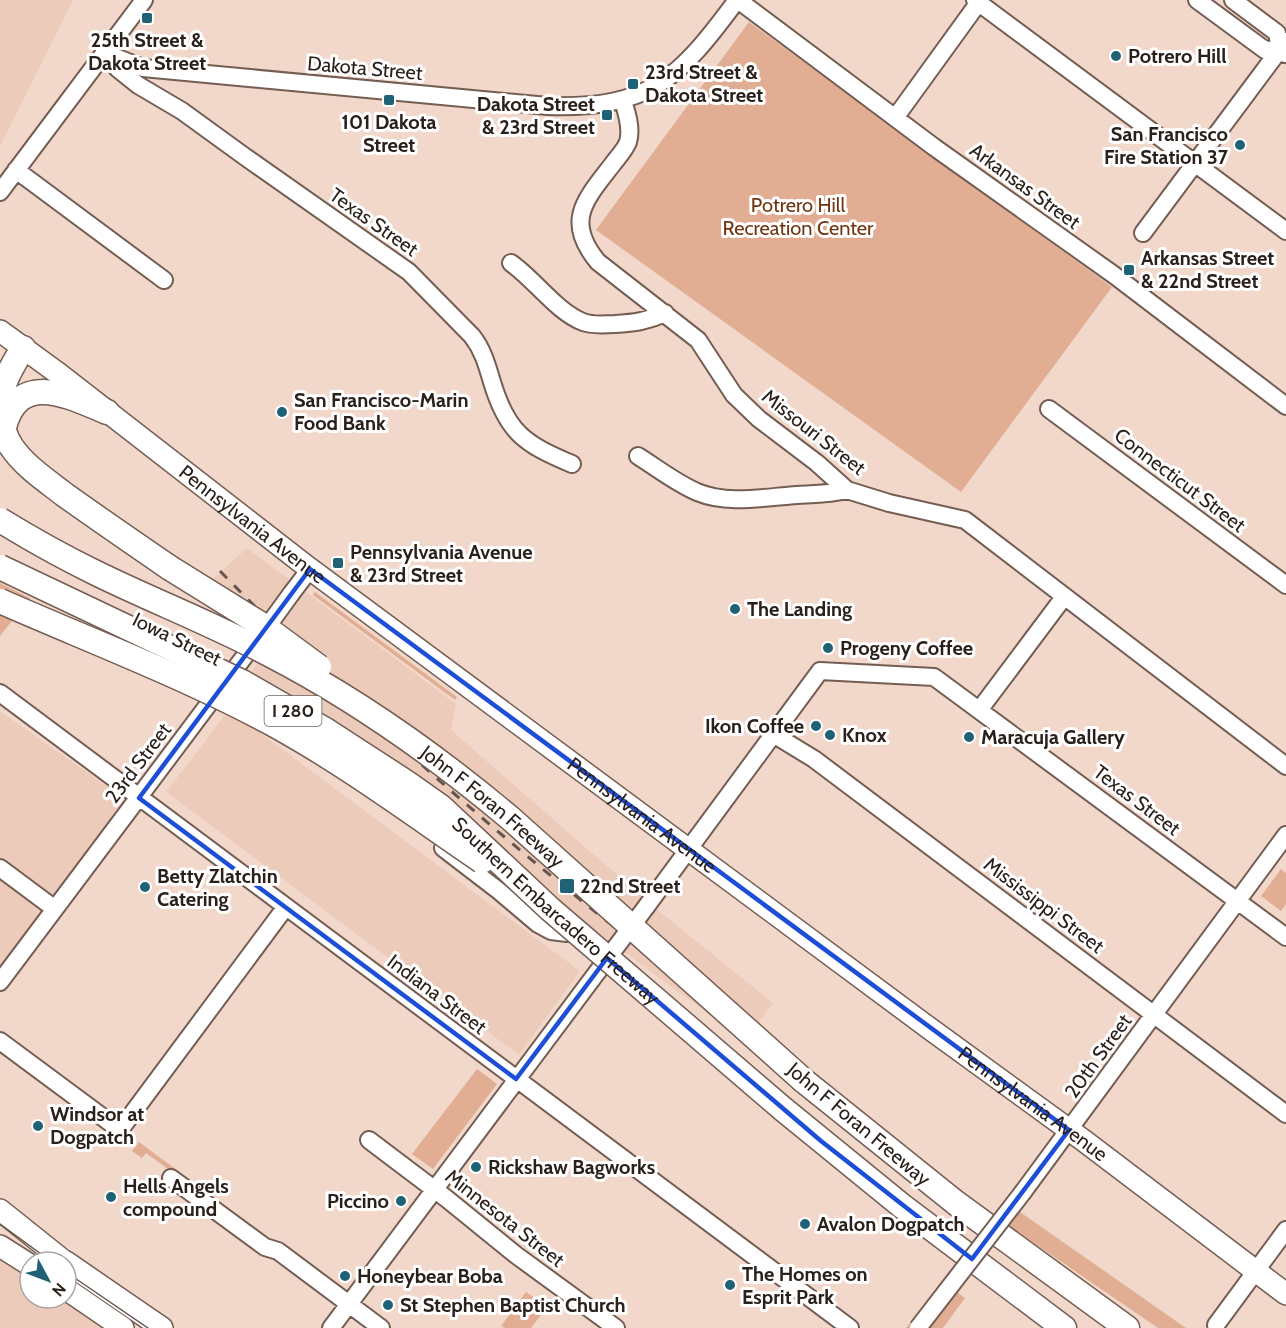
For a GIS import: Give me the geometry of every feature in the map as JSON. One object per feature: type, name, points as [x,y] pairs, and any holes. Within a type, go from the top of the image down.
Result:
[{"type":"highway","points":[[23,348],[5,378],[0,408],[5,435],[17,454],[52,485],[110,528],[262,625],[429,754]]},
{"type":"highway","points":[[4,427],[8,414],[14,406],[33,393],[43,390],[64,394],[107,412]]},
{"type":"highway","name":"John F Foran Freeway","points":[[0,520],[96,573],[269,654],[391,725],[510,818],[804,1081],[931,1183],[1127,1328]]},
{"type":"highway","name":"Southern Embarcadero Freeway","points":[[0,567],[206,664],[259,692],[335,736],[441,807],[550,909],[783,1109],[902,1206],[1064,1328]]},
{"type":"highway","points":[[0,601],[188,683],[281,729],[345,766],[550,909]]},
{"type":"highway","points":[[1049,1272],[1142,1328]]},
{"type":"main road","name":"Pennsylvania Avenue","points":[[0,331],[310,569],[1069,1130],[1286,1294]]},
{"type":"main road","points":[[0,1210],[51,1250]]},
{"type":"main road","points":[[0,1246],[18,1257]]},
{"type":"main road","points":[[78,1270],[162,1328]]},
{"type":"main road","points":[[78,1297],[123,1328]]},
{"type":"street","points":[[0,192],[144,0]]},
{"type":"street","points":[[623,101],[669,77],[689,61],[738,0]]},
{"type":"street","name":"Arkansas Street","points":[[738,0],[895,118],[1114,275],[1286,406]]},
{"type":"street","points":[[1197,0],[1265,50],[1284,48]]},
{"type":"street","points":[[1233,0],[1277,33],[1284,48]]},
{"type":"street","points":[[895,118],[977,1],[1286,231]]},
{"type":"street","points":[[1143,233],[1284,48]]},
{"type":"street","name":"Dakota Street","points":[[105,53],[143,68],[514,103],[571,107],[623,101]]},
{"type":"street","name":"Texas Street","points":[[105,53],[118,69],[138,85],[182,111],[409,272],[480,346],[499,406],[513,428],[537,447],[572,464]]},
{"type":"street","name":"Missouri Street","points":[[623,101],[629,128],[628,141],[590,193],[582,210],[581,237],[598,262],[698,340],[734,395],[847,490],[889,503],[965,520],[1286,766]]},
{"type":"street","points":[[16,170],[164,280]]},
{"type":"street","points":[[511,263],[527,274],[570,315],[584,323],[597,325],[646,322],[664,313]]},
{"type":"street","name":"Connecticut Street","points":[[1049,409],[1286,585]]},
{"type":"street","points":[[638,456],[697,492],[714,497],[759,500],[798,495],[827,495],[847,490]]},
{"type":"street","name":"23rd Street","points":[[0,982],[310,569]]},
{"type":"street","name":"Iowa Street","points":[[0,579],[223,685],[325,755],[352,783],[438,843],[538,924],[551,931],[567,933],[607,958]]},
{"type":"street","points":[[980,709],[1064,597]]},
{"type":"street","name":"Texas Street","points":[[773,734],[820,671],[934,677],[1286,937]]},
{"type":"street","name":"Indiana Street","points":[[0,693],[850,1328]]},
{"type":"street","points":[[331,1328],[773,734]]},
{"type":"street","name":"Mississippi Street","points":[[773,734],[814,759],[1286,1114]]},
{"type":"street","name":"20th Street","points":[[918,1328],[1023,1192],[1286,835]]},
{"type":"street","points":[[0,868],[55,909]]},
{"type":"street","points":[[0,1041],[120,1130],[285,908]]},
{"type":"street","name":"Minnesota Street","points":[[369,1140],[524,1262],[616,1328]]},
{"type":"street","points":[[171,1178],[265,1247],[278,1251],[381,1328]]},
{"type":"street","points":[[1216,1324],[1286,1230]]},
{"type":"highlighted area","points":[[310,569],[1069,1130],[972,1259],[821,1141],[607,958],[516,1079],[139,798]]},
{"type":"shaded area","points":[[0,0],[73,0],[0,147]]},
{"type":"shaded area","points":[[247,548],[456,704],[451,730],[655,908],[773,1003],[745,1041],[249,675],[269,647],[208,583]]},
{"type":"shaded area","points":[[229,710],[580,971],[519,1055],[166,792]]},
{"type":"shaded area","points":[[0,711],[126,800],[0,969]]},
{"type":"shaded area","points":[[0,1255],[18,1267],[18,1310],[78,1310],[78,1308],[108,1328],[0,1328]]},
{"type":"green space","name":"Potrero Hill Recreation Center","points":[[749,22],[1112,287],[961,492],[596,230]]},
{"type":"green space","points":[[0,583],[30,598],[0,636]]},
{"type":"green space","points":[[315,592],[457,697],[455,700],[313,595]]},
{"type":"green space","points":[[1281,869],[1286,873],[1286,904],[1281,911],[1261,896]]},
{"type":"green space","points":[[477,1069],[497,1084],[433,1169],[412,1154]]},
{"type":"green space","points":[[139,1142],[231,1210],[229,1214],[146,1153],[142,1158],[132,1151]]},
{"type":"green space","points":[[1020,1212],[1186,1328],[1158,1328],[1009,1226]]},
{"type":"green space","points":[[942,1281],[965,1298],[943,1328],[906,1328]]},
{"type":"green space","points":[[526,1292],[547,1307],[531,1328],[501,1326]]},
{"type":"tram line","points":[[0,1224],[36,1250]]},
{"type":"tram line","points":[[78,1280],[148,1328]]},
{"type":"railway","points":[[220,571],[342,691],[468,806],[599,915],[736,1019]]},
{"type":"place","name":"25th Street & Dakota Street","points":[[147,18]]},
{"type":"place","name":"Potrero Hill","points":[[1116,56]]},
{"type":"place","name":"23rd Street & Dakota Street","points":[[633,84]]},
{"type":"place","name":"101 Dakota Street","points":[[389,100]]},
{"type":"place","name":"Dakota Street & 23rd Street","points":[[607,115]]},
{"type":"place","name":"San Francisco Fire Station 37","points":[[1240,145]]},
{"type":"place","name":"Arkansas Street & 22nd Street","points":[[1129,270]]},
{"type":"place","name":"San Francisco-Marin Food Bank","points":[[282,412]]},
{"type":"place","name":"Pennsylvania Avenue & 23rd Street","points":[[338,563]]},
{"type":"place","name":"The Landing","points":[[735,609]]},
{"type":"place","name":"Progeny Coffee","points":[[828,648]]},
{"type":"place","name":"Ikon Coffee","points":[[816,726]]},
{"type":"place","name":"Knox","points":[[830,735]]},
{"type":"place","name":"Maracuja Gallery","points":[[969,737]]},
{"type":"place","name":"22nd Street","points":[[567,886]]},
{"type":"place","name":"Betty Zlatchin Catering","points":[[145,887]]},
{"type":"place","name":"Windsor at Dogpatch","points":[[38,1126]]},
{"type":"place","name":"Rickshaw Bagworks","points":[[476,1167]]},
{"type":"place","name":"Hells Angels compound","points":[[111,1197]]},
{"type":"place","name":"Piccino","points":[[401,1201]]},
{"type":"place","name":"Avalon Dogpatch","points":[[805,1224]]},
{"type":"place","name":"Honeybear Boba","points":[[345,1276]]},
{"type":"place","name":"The Homes on Esprit Park","points":[[730,1285]]},
{"type":"place","name":"St Stephen Baptist Church","points":[[388,1305]]}]
